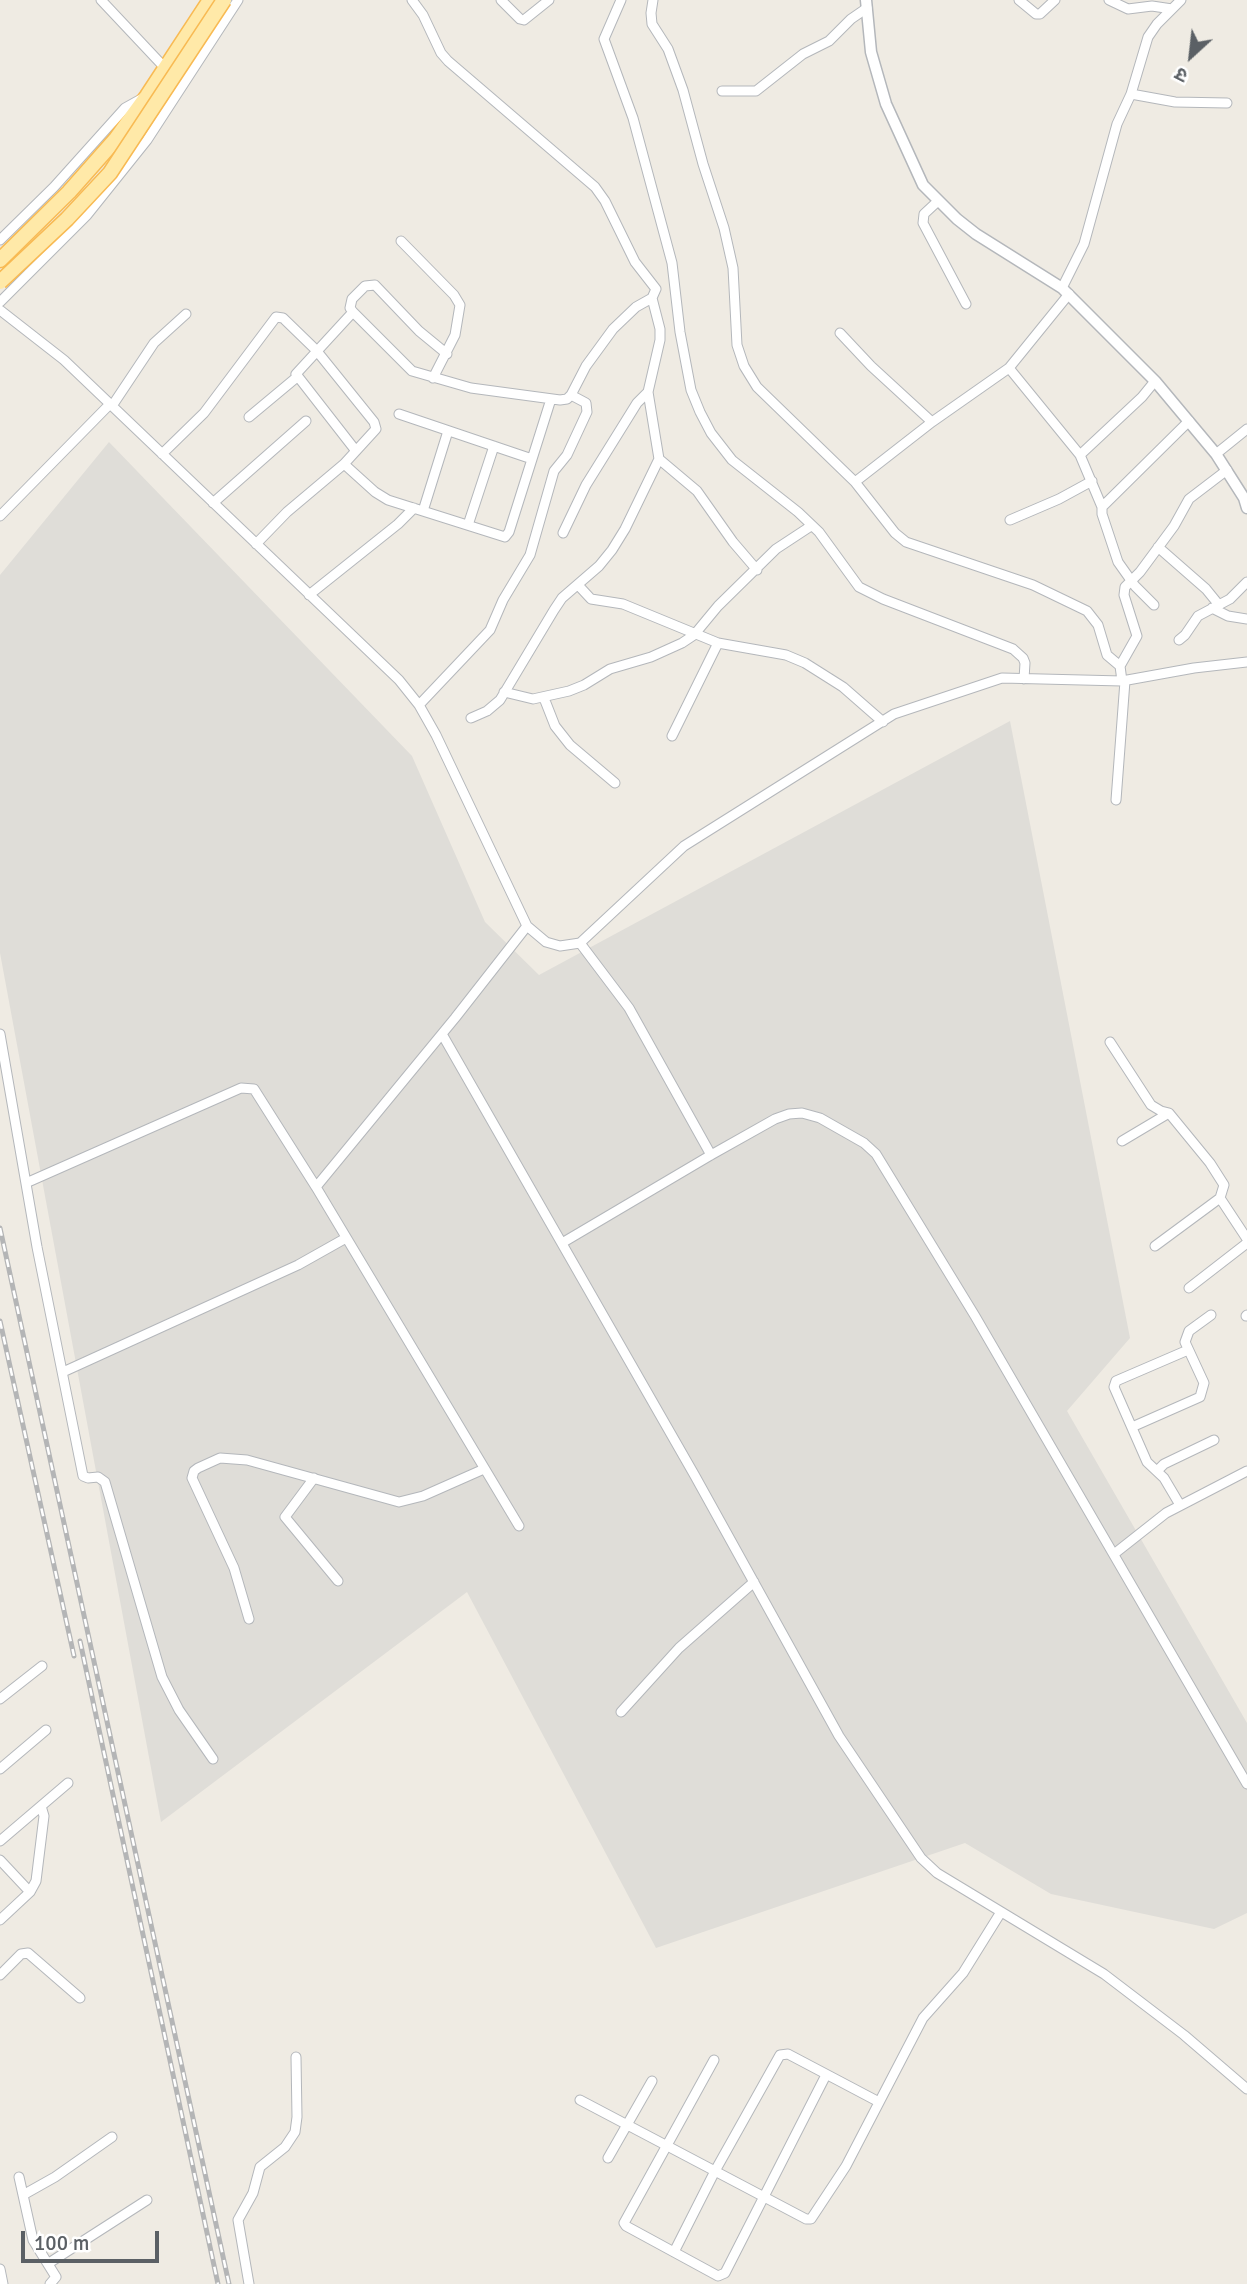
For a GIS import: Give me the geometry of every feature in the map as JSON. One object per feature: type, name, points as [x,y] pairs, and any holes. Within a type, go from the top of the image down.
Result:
[{"type":"main road","points":[[0,260],[69,192],[115,140],[210,0]]},
{"type":"main road","points":[[0,282],[67,219],[110,173],[224,0]]},
{"type":"street","points":[[101,0],[165,68]]},
{"type":"street","points":[[0,302],[87,215],[147,141],[238,0]]},
{"type":"street","points":[[412,0],[448,61],[595,187],[605,201],[635,262],[654,284],[655,294],[636,307],[613,329],[586,366],[567,399],[471,388],[421,375],[405,366],[353,312],[350,308],[352,299],[366,286],[374,285],[419,331],[447,354]]},
{"type":"street","points":[[501,0],[524,20],[549,0]]},
{"type":"street","points":[[621,0],[604,39],[633,118],[672,263],[680,332],[691,390],[711,433],[732,460],[819,532],[859,587],[883,599],[1013,649],[1023,658],[1026,679]]},
{"type":"street","points":[[653,0],[652,24],[668,49],[683,90],[724,229],[733,268],[737,345],[744,366],[757,387],[855,482],[895,533],[906,542],[1032,585],[1087,611],[1098,625],[1107,655],[1119,666]]},
{"type":"street","points":[[1019,0],[1037,14],[1055,0]]},
{"type":"street","points":[[1109,0],[1128,9],[1152,6],[1172,9]]},
{"type":"street","points":[[855,482],[932,422],[1009,368],[1066,291],[1084,244],[1117,124],[1131,94],[1148,37],[1181,0]]},
{"type":"street","points":[[722,91],[757,91],[803,54],[829,41],[866,4]]},
{"type":"street","points":[[866,4],[871,52],[886,104],[923,185],[976,234],[1066,291],[1155,381],[1189,421],[1227,470],[1247,508]]},
{"type":"street","points":[[1131,94],[1175,102],[1227,103]]},
{"type":"street","points":[[0,240],[62,179],[125,108],[147,96],[167,111]]},
{"type":"street","points":[[938,201],[925,215],[923,223],[966,304]]},
{"type":"street","points":[[401,241],[454,295],[460,305],[455,335],[433,378]]},
{"type":"street","points":[[471,718],[494,706],[562,598],[599,566],[612,550],[659,459],[648,392],[660,341],[660,329],[652,298]]},
{"type":"street","points":[[0,310],[64,360],[399,680],[419,705],[436,736],[527,926],[546,942],[560,946],[580,943],[684,846],[894,714],[995,680],[1121,681],[1247,662]]},
{"type":"street","points":[[353,312],[297,370],[297,377],[356,451]]},
{"type":"street","points":[[0,516],[110,404],[112,405],[154,343],[186,314]]},
{"type":"street","points":[[162,454],[204,413],[276,317],[283,318],[316,350],[376,426],[374,433],[344,464],[287,512],[256,544]]},
{"type":"street","points":[[840,332],[871,366],[932,422]]},
{"type":"street","points":[[1009,368],[1080,455],[1102,507],[1118,562],[1154,606]]},
{"type":"street","points":[[249,417],[297,377]]},
{"type":"street","points":[[1080,455],[1142,397],[1155,381]]},
{"type":"street","points":[[563,533],[586,485],[637,403],[648,392]]},
{"type":"street","points":[[419,705],[490,630],[503,600],[530,555],[556,467],[567,455],[587,412],[586,403],[571,395]]},
{"type":"street","points":[[344,464],[383,497],[503,537],[508,535],[551,398]]},
{"type":"street","points":[[399,414],[532,459]]},
{"type":"street","points":[[213,503],[306,421]]},
{"type":"street","points":[[1102,507],[1189,421]]},
{"type":"street","points":[[1216,454],[1247,429]]},
{"type":"street","points":[[309,595],[418,510],[448,431]]},
{"type":"street","points":[[468,525],[494,446]]},
{"type":"street","points":[[659,459],[697,491],[733,542],[757,570]]},
{"type":"street","points":[[1116,800],[1121,681],[1119,666],[1137,636],[1124,595],[1125,587],[1174,526],[1189,499],[1227,470]]},
{"type":"street","points":[[1010,520],[1092,481]]},
{"type":"street","points":[[504,692],[523,698],[544,698],[584,685],[610,669],[669,650],[694,635],[718,606],[776,549],[811,526]]},
{"type":"street","points":[[1158,547],[1206,589],[1216,607],[1228,616],[1247,619]]},
{"type":"street","points":[[1179,640],[1198,616],[1230,599],[1247,582]]},
{"type":"street","points":[[578,585],[591,598],[623,604],[694,635],[718,643],[786,655],[805,663],[843,687],[883,722]]},
{"type":"street","points":[[672,736],[718,643]]},
{"type":"street","points":[[544,698],[555,726],[570,746],[615,783]]},
{"type":"street","points":[[316,1187],[527,926]]},
{"type":"street","points":[[580,943],[629,1008],[711,1155]]},
{"type":"street","points":[[0,1034],[10,1101],[83,1476],[105,1482],[162,1677],[179,1710],[214,1759]]},
{"type":"street","points":[[442,1034],[839,1736],[921,1858],[937,1873],[1104,1974],[1184,2035],[1247,2089]]},
{"type":"street","points":[[1110,1042],[1151,1105],[1169,1113],[1210,1163],[1224,1185],[1220,1198],[1155,1245]]},
{"type":"street","points":[[26,1183],[248,1087],[258,1094],[316,1187],[519,1526]]},
{"type":"street","points":[[562,1243],[711,1155],[789,1114],[802,1113],[820,1118],[849,1133],[876,1154],[978,1320],[1247,1784]]},
{"type":"street","points":[[1122,1140],[1169,1113]]},
{"type":"street","points":[[1189,1288],[1247,1241],[1220,1198]]},
{"type":"street","points":[[62,1372],[298,1265],[346,1238]]},
{"type":"street","points":[[1132,1427],[1200,1397],[1204,1383],[1185,1342],[1189,1331],[1211,1315]]},
{"type":"street","points":[[1180,1505],[1164,1478],[1147,1462],[1114,1389],[1115,1383],[1188,1350]]},
{"type":"street","points":[[1157,1471],[1164,1464],[1214,1440]]},
{"type":"street","points":[[250,1619],[234,1567],[192,1475],[207,1462],[229,1457],[399,1502],[422,1496],[484,1469]]},
{"type":"street","points":[[1114,1553],[1166,1513],[1247,1471]]},
{"type":"street","points":[[314,1478],[285,1517],[338,1581]]},
{"type":"street","points":[[621,1712],[680,1648],[754,1583]]},
{"type":"street","points":[[1,1697],[42,1666]]},
{"type":"street","points":[[0,1769],[46,1730]]},
{"type":"street","points":[[0,1841],[68,1783]]},
{"type":"street","points":[[0,1920],[30,1892],[36,1881],[44,1816],[41,1806]]},
{"type":"street","points":[[0,1860],[30,1892]]},
{"type":"street","points":[[580,2100],[806,2219],[813,2217],[846,2166],[923,2018],[963,1973],[1001,1912]]},
{"type":"street","points":[[0,1975],[21,1954],[28,1953],[80,1998]]},
{"type":"street","points":[[674,2252],[715,2171],[780,2055],[788,2054],[878,2102]]},
{"type":"street","points":[[249,2284],[238,2220],[253,2193],[260,2167],[285,2147],[295,2132],[298,2117],[296,2057]]},
{"type":"street","points":[[714,2060],[624,2223],[718,2276],[725,2273],[826,2075]]},
{"type":"street","points":[[608,2158],[652,2081]]},
{"type":"street","points":[[23,2195],[55,2177],[112,2137]]},
{"type":"street","points":[[19,2177],[33,2240],[56,2277],[50,2284]]},
{"type":"street","points":[[48,2263],[147,2200]]},
{"type":"street","points":[[0,2269],[3,2284]]},
{"type":"shaded area","points":[[109,442],[412,756],[485,922],[539,975],[1010,721],[1130,1338],[1067,1411],[1247,1723],[1247,1913],[1214,1929],[1051,1894],[965,1843],[656,1948],[467,1592],[161,1822],[0,953],[0,575]]},
{"type":"railway","points":[[0,1228],[229,2284]]},
{"type":"railway","points":[[0,1321],[74,1656]]},
{"type":"railway","points":[[80,1641],[218,2284]]}]
